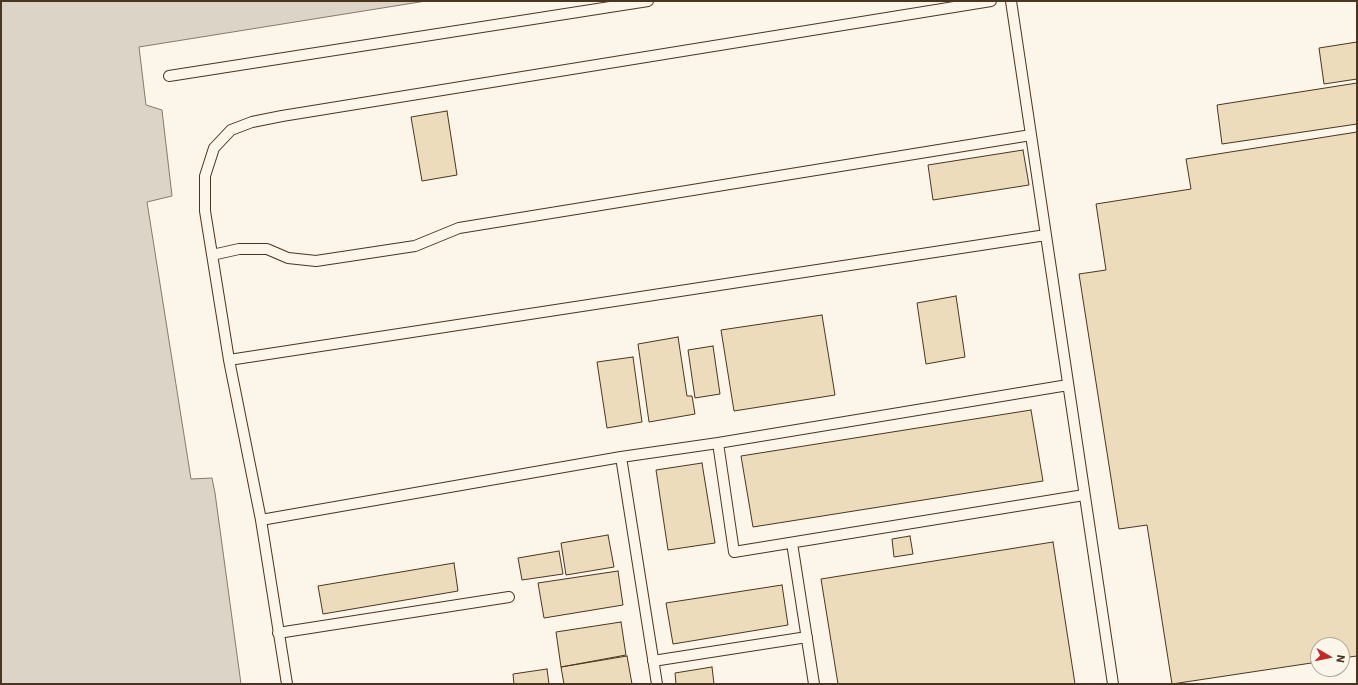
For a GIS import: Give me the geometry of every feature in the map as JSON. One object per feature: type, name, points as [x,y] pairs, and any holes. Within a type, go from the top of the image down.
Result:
[{"type":"lane","points":[[169,76],[648,1]]},
{"type":"lane","points":[[287,684],[261,520],[229,360],[205,211],[205,176],[207,169],[214,148],[231,130],[252,122],[295,114],[991,1]]},
{"type":"lane","points":[[1011,1],[1113,684]]},
{"type":"lane","points":[[212,255],[239,249],[267,248],[288,258],[316,261],[324,260],[415,246],[460,228],[1031,136]]},
{"type":"lane","points":[[229,360],[1046,235]]},
{"type":"lane","points":[[261,520],[621,457],[1068,385]]},
{"type":"lane","points":[[718,442],[734,552],[1084,495]]},
{"type":"lane","points":[[621,457],[656,684]]},
{"type":"lane","points":[[792,542],[814,684]]},
{"type":"lane","points":[[278,633],[509,596]]},
{"type":"lane","points":[[653,661],[807,637]]},
{"type":"shaded area","points":[[1,1],[426,1],[139,47],[146,105],[162,110],[172,196],[147,202],[191,479],[212,478],[241,684],[1,684]]},
{"type":"building","points":[[1357,42],[1357,79],[1324,84],[1319,48]]},
{"type":"building","points":[[1357,83],[1357,124],[1222,144],[1217,105]]},
{"type":"building","points":[[447,111],[457,175],[422,181],[411,117]]},
{"type":"building","points":[[1357,132],[1357,656],[1350,657],[1350,637],[1310,637],[1310,663],[1172,684],[1147,525],[1119,529],[1079,274],[1106,270],[1096,204],[1191,189],[1186,159]]},
{"type":"building","points":[[1023,150],[1029,185],[933,200],[928,165]]},
{"type":"building","points":[[956,296],[965,357],[926,364],[917,303]]},
{"type":"building","points":[[822,315],[835,395],[734,411],[721,330]]},
{"type":"building","points":[[678,337],[687,396],[692,396],[695,414],[649,422],[638,344]]},
{"type":"building","points":[[713,346],[720,394],[695,398],[688,350]]},
{"type":"building","points":[[633,357],[642,422],[607,428],[597,362]]},
{"type":"building","points":[[1031,410],[1043,481],[753,527],[741,456]]},
{"type":"building","points":[[702,463],[715,543],[668,550],[656,470]]},
{"type":"building","points":[[608,535],[614,567],[566,575],[561,543]]},
{"type":"building","points":[[910,536],[913,554],[894,557],[892,539]]},
{"type":"building","points":[[1053,542],[1075,684],[838,684],[821,579]]},
{"type":"building","points":[[559,551],[563,574],[522,580],[518,558]]},
{"type":"building","points":[[454,563],[458,591],[323,614],[318,586]]},
{"type":"building","points":[[618,571],[623,605],[544,618],[538,583]]},
{"type":"building","points":[[782,585],[788,625],[673,644],[666,603]]},
{"type":"building","points":[[621,622],[626,655],[561,667],[556,632]]},
{"type":"building","points":[[627,656],[632,684],[564,684],[561,667]]},
{"type":"building","points":[[712,667],[714,684],[676,684],[675,673]]},
{"type":"building","points":[[547,669],[549,684],[514,684],[513,674]]}]
